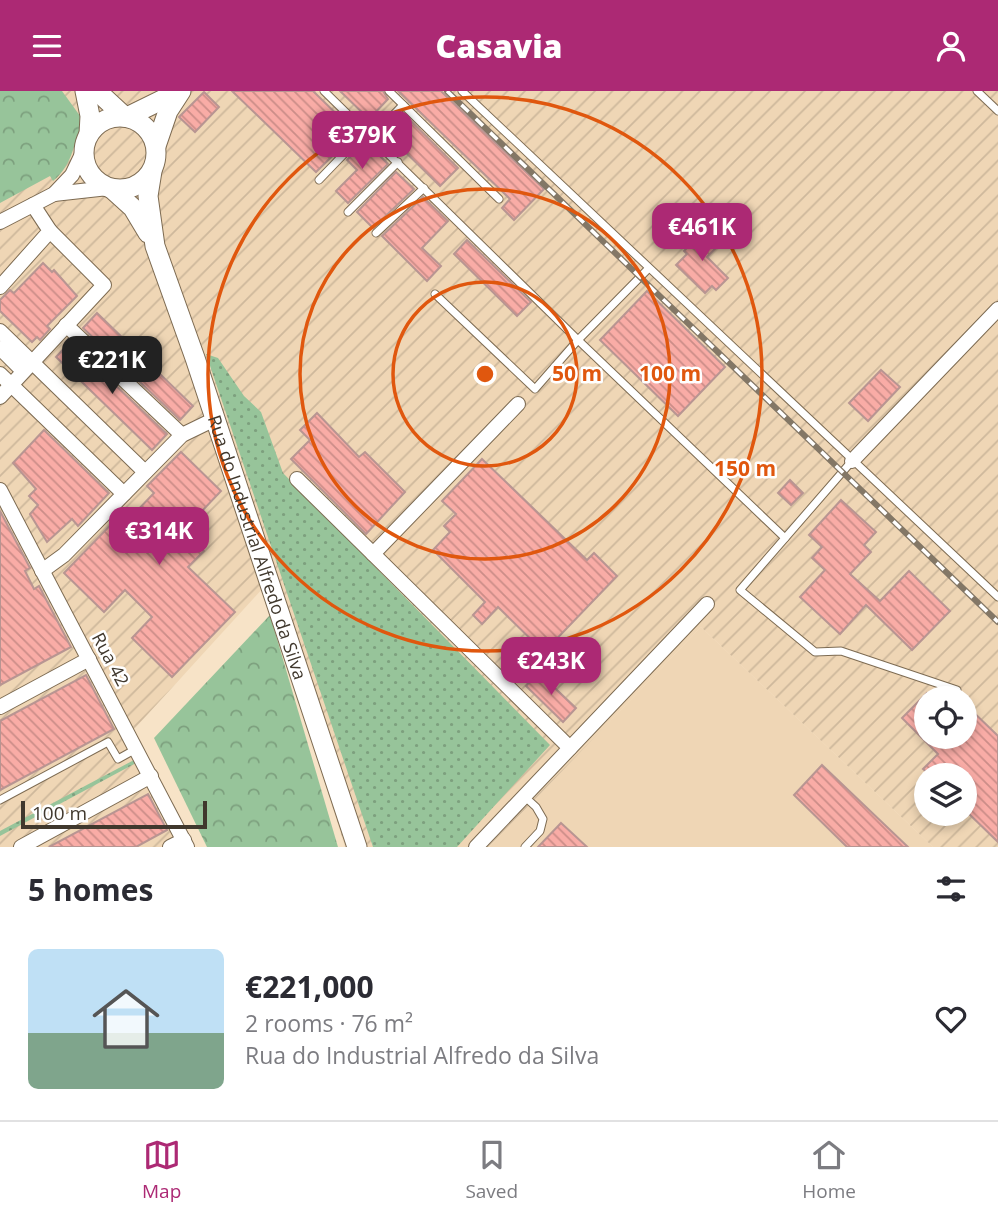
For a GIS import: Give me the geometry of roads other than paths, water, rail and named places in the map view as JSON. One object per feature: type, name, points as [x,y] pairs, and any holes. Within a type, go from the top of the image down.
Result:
[{"type":"street","points":[[85,91],[90,116],[87,170],[94,179],[110,188]]},
{"type":"street","points":[[97,91],[126,117],[146,127],[156,146]]},
{"type":"street","points":[[54,194],[134,187],[144,181],[152,171],[156,146],[168,111],[181,91]]},
{"type":"street","points":[[0,222],[54,194],[72,175],[95,126],[105,120],[126,117],[181,91]]},
{"type":"street","name":"Rua do Industrial Alfredo da Silva","points":[[152,171],[148,196],[155,246]]},
{"type":"street","name":"Rua do Industrial Alfredo da Silva","points":[[110,188],[133,208],[155,246],[357,847]]},
{"type":"street","points":[[0,397],[5,379],[27,366],[104,285],[50,231],[33,205]]},
{"type":"street","points":[[0,287],[50,231]]},
{"type":"street","points":[[852,461],[998,309]]},
{"type":"street","points":[[66,324],[182,435]]},
{"type":"street","points":[[0,331],[27,366]]},
{"type":"street","points":[[0,348],[27,366],[145,472]]},
{"type":"street","points":[[5,379],[124,494]]},
{"type":"street","points":[[373,554],[518,404]]},
{"type":"street","points":[[42,571],[64,555],[182,435],[215,419]]},
{"type":"street","points":[[297,478],[570,748]]},
{"type":"street","name":"Rua 42","points":[[1,493],[186,843]]},
{"type":"street","points":[[476,847],[706,604]]},
{"type":"street","points":[[0,707],[89,659]]},
{"type":"street","points":[[21,847],[151,776]]},
{"type":"street","points":[[170,847],[186,843]]},
{"type":"lane","points":[[324,91],[785,538]]},
{"type":"lane","points":[[388,91],[499,199]]},
{"type":"lane","points":[[462,91],[998,597]]},
{"type":"lane","points":[[977,91],[998,111]]},
{"type":"lane","points":[[372,137],[403,105]]},
{"type":"lane","points":[[319,180],[366,131]]},
{"type":"lane","points":[[348,212],[398,162]]},
{"type":"lane","points":[[376,233],[424,188]]},
{"type":"lane","points":[[435,294],[535,389],[578,340],[648,269]]},
{"type":"lane","points":[[852,461],[740,590],[815,652],[841,651],[945,686]]},
{"type":"lane","points":[[0,800],[108,742],[118,759],[136,749]]},
{"type":"lane","points":[[524,796],[536,807],[543,819],[540,831],[525,847]]},
{"type":"railway","points":[[447,91],[998,622]]}]
